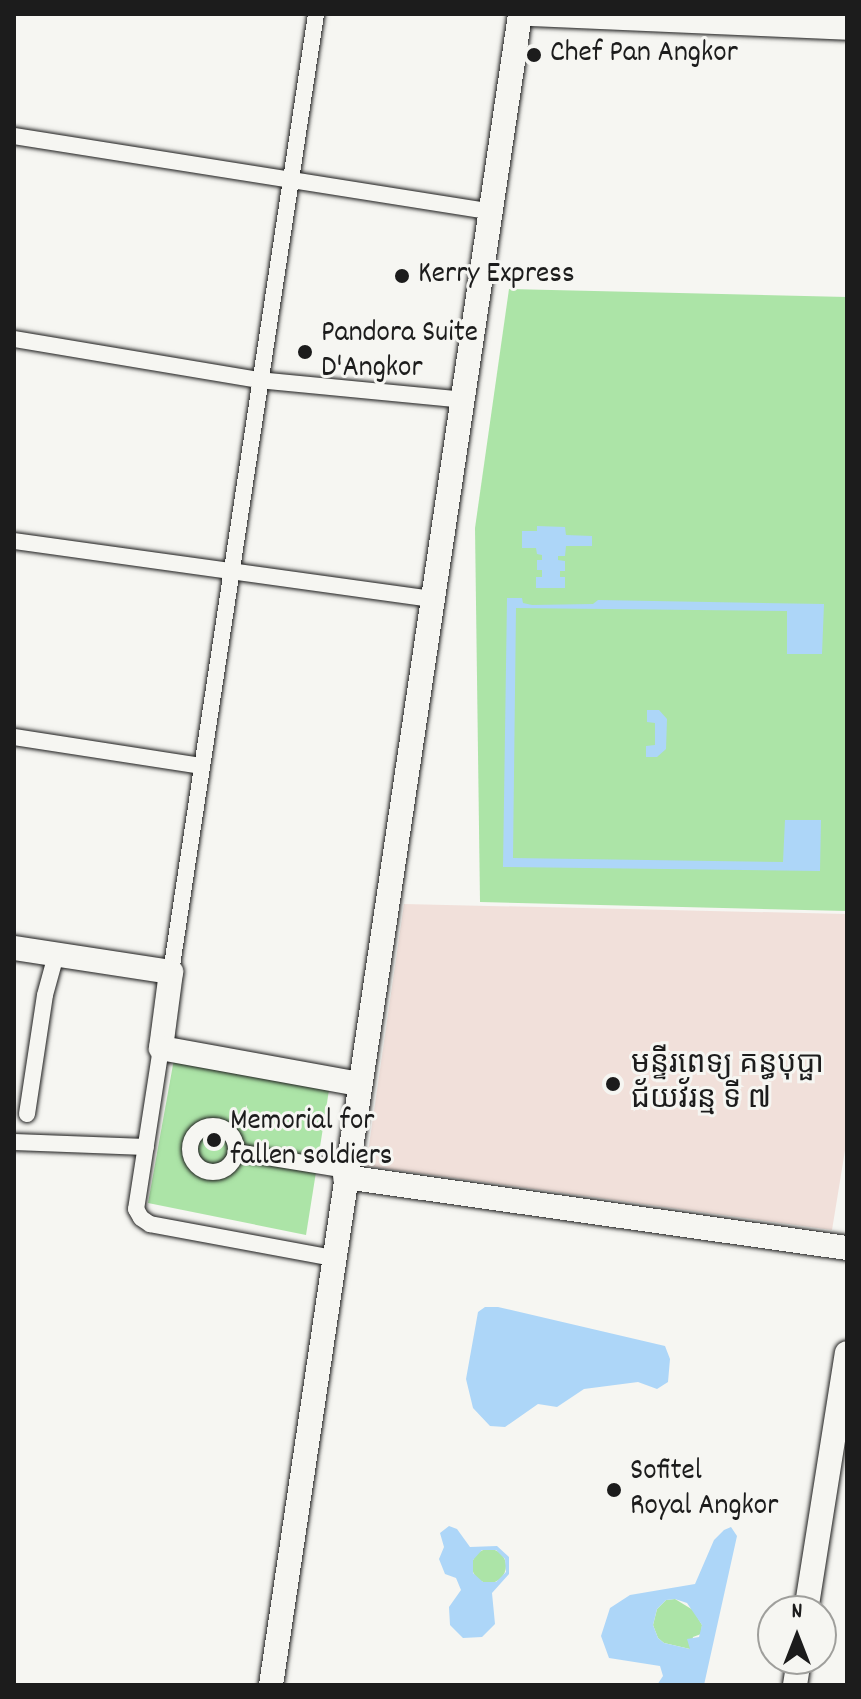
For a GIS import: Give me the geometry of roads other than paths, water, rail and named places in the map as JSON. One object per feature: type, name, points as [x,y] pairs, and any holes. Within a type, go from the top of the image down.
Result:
[{"type":"main road","points":[[271,1685],[345,1174],[465,400],[488,211],[520,14]]},
{"type":"main road","points":[[532,14],[656,17],[847,28]]},
{"type":"main road","points":[[14,948],[171,972],[161,1048],[359,1084]]},
{"type":"main road","points":[[345,1174],[847,1248]]},
{"type":"main road","points":[[809,1595],[847,1353]]},
{"type":"street","points":[[171,972],[258,380],[292,181],[316,14]]},
{"type":"street","points":[[14,136],[488,211]]},
{"type":"street","points":[[14,339],[258,380],[465,400]]},
{"type":"street","points":[[14,541],[433,599]]},
{"type":"street","points":[[14,737],[201,766]]},
{"type":"street","points":[[27,1114],[45,995],[56,955]]},
{"type":"street","points":[[161,1048],[136,1209],[150,1224],[334,1258]]},
{"type":"street","points":[[14,1142],[146,1147]]},
{"type":"street","points":[[236,1152],[345,1174]]},
{"type":"water","points":[[537,526],[565,527],[566,535],[592,536],[592,546],[566,546],[565,556],[558,556],[558,560],[565,561],[565,571],[560,571],[560,577],[565,577],[565,588],[536,588],[536,577],[542,577],[542,570],[537,570],[537,560],[542,560],[542,555],[537,554],[536,548],[522,548],[522,531],[537,531]]},
{"type":"water","points":[[507,598],[522,598],[523,603],[532,605],[593,604],[598,600],[824,604],[822,654],[787,654],[787,611],[516,608],[513,858],[783,862],[785,820],[821,820],[820,871],[503,867]]},
{"type":"water","points":[[647,710],[659,710],[667,719],[666,749],[657,757],[646,757],[646,746],[655,745],[655,723],[647,722]]},
{"type":"water","points":[[485,1307],[498,1307],[665,1346],[670,1359],[668,1382],[657,1389],[638,1382],[584,1389],[557,1407],[538,1404],[505,1427],[490,1426],[473,1408],[466,1379],[478,1312]]},
{"type":"water","points":[[449,1526],[457,1529],[470,1547],[497,1546],[509,1557],[509,1574],[492,1593],[495,1624],[482,1637],[463,1638],[450,1625],[449,1607],[461,1590],[456,1578],[445,1574],[439,1559],[444,1547],[440,1533]],"holes":[[[482,1550],[496,1550],[505,1559],[506,1572],[496,1582],[483,1582],[473,1573],[473,1560]]]},
{"type":"water","points":[[731,1527],[737,1536],[704,1685],[657,1685],[663,1676],[660,1666],[609,1658],[601,1636],[610,1608],[630,1595],[695,1584],[714,1540]],"holes":[[[666,1600],[687,1603],[702,1625],[699,1637],[687,1639],[690,1649],[664,1643],[658,1638],[653,1625],[657,1609]]]},
{"type":"place","name":"Chef Pan Angkor","points":[[534,55]]},
{"type":"place","name":"Kerry Express","points":[[402,276]]},
{"type":"place","name":"Pandora Suite D'Angkor","points":[[305,352]]},
{"type":"place","name":"មន្ទីរពេទ្យ គន្ធបុប្ផា ជ័យវ័រន្ម ទី ៧","points":[[613,1084]]},
{"type":"place","name":"Memorial for fallen soldiers","points":[[214,1140]]},
{"type":"place","name":"Sofitel Royal Angkor","points":[[614,1490]]}]
